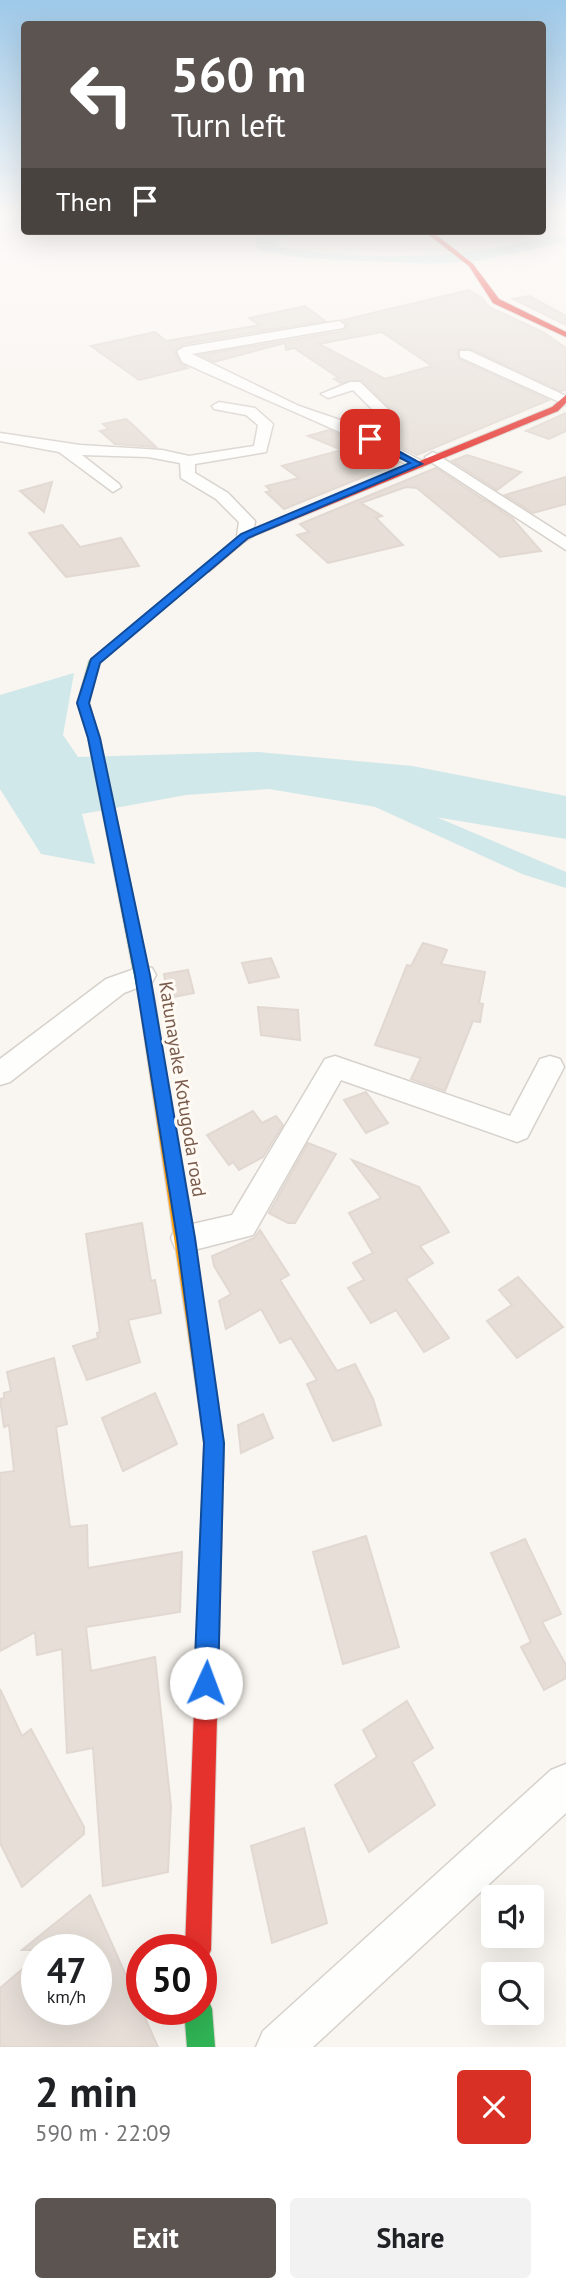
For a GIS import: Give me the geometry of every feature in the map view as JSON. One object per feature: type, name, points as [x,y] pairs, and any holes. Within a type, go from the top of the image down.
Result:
[{"type":"main road","points":[[511,309],[566,335]]},
{"type":"main road","name":"Katunayake Kotugoda road","points":[[199,1934],[214,1443],[186,1238],[142,975],[94,738],[83,703],[95,661],[245,536],[555,409],[565,400]]},
{"type":"main road","points":[[199,2025],[201,2047]]},
{"type":"street","points":[[339,325],[184,351],[187,359],[294,408],[346,427],[417,464]]},
{"type":"street","points":[[466,354],[565,400]]},
{"type":"street","points":[[328,394],[355,385],[384,412],[346,427]]},
{"type":"street","points":[[0,437],[28,438],[63,447],[172,455],[188,461],[261,449],[265,424],[250,411],[219,407]]},
{"type":"street","points":[[63,447],[113,487]]},
{"type":"street","points":[[433,457],[566,545]]},
{"type":"street","points":[[188,461],[187,475],[222,496],[247,521],[245,536]]},
{"type":"street","points":[[0,1074],[116,986],[142,975]]},
{"type":"street","points":[[186,1238],[242,1226],[335,1067],[517,1130],[550,1067]]},
{"type":"street","points":[[279,2047],[566,1785]]},
{"type":"water","points":[[74,673],[63,735],[78,757],[258,752],[412,766],[566,796],[566,839],[269,789],[186,795],[82,814],[95,864],[41,854],[0,789],[0,695]]},
{"type":"building","points":[[293,309],[308,309],[325,321],[184,344],[175,352],[180,363],[188,368],[139,380],[91,346],[155,332],[166,341],[260,325],[249,318]]},
{"type":"building","points":[[391,309],[492,309],[543,332],[566,348],[566,390],[561,391],[471,349],[458,349],[459,359],[549,400],[417,455],[364,427],[394,412],[362,380],[341,383],[334,379],[339,378],[294,348],[286,350],[285,343],[214,362],[200,355],[343,331],[348,324],[343,320]],"holes":[[[382,332],[432,366],[385,379],[319,344]]]},
{"type":"building","points":[[532,309],[552,309],[566,316],[566,325]]},
{"type":"building","points":[[566,413],[566,431],[549,439],[526,431]]},
{"type":"building","points":[[126,419],[156,447],[115,444],[100,431],[109,429],[103,424]]},
{"type":"building","points":[[329,430],[398,463],[284,509],[266,492],[271,491],[266,486],[299,478],[282,466],[342,450],[308,436]]},
{"type":"building","points":[[467,455],[521,472],[497,490],[452,461]]},
{"type":"building","points":[[436,468],[484,500],[481,502],[485,500],[512,518],[541,551],[500,557],[417,488],[406,487],[361,503],[382,516],[376,518],[403,545],[328,563],[297,535],[309,532],[300,524]]},
{"type":"building","points":[[566,477],[566,504],[533,513],[505,495]]},
{"type":"building","points":[[52,482],[44,512],[20,491]]},
{"type":"building","points":[[62,525],[80,547],[121,538],[139,566],[66,577],[29,533]]},
{"type":"building","points":[[423,943],[447,950],[441,964],[485,972],[479,1003],[483,1004],[480,1022],[473,1021],[445,1091],[411,1079],[421,1058],[375,1045],[407,965],[411,966]]},
{"type":"building","points":[[271,958],[279,977],[249,983],[242,963]]},
{"type":"building","points":[[188,970],[194,993],[168,998],[164,974]]},
{"type":"building","points":[[258,1007],[298,1010],[300,1040],[261,1035]]},
{"type":"building","points":[[366,1092],[388,1123],[366,1133],[344,1100]]},
{"type":"building","points":[[253,1111],[262,1123],[276,1116],[283,1125],[263,1157],[239,1170],[233,1162],[229,1165],[207,1135]]},
{"type":"building","points":[[308,1143],[336,1154],[295,1223],[288,1223],[269,1213]]},
{"type":"building","points":[[352,1160],[419,1187],[449,1232],[420,1246],[433,1263],[406,1279],[449,1338],[424,1352],[396,1310],[371,1323],[348,1288],[364,1280],[353,1263],[373,1253],[349,1213],[381,1198]]},
{"type":"building","points":[[142,1223],[151,1281],[155,1280],[161,1313],[128,1320],[140,1362],[87,1380],[73,1346],[98,1338],[97,1333],[100,1332],[86,1234]]},
{"type":"building","points":[[260,1230],[289,1275],[280,1280],[337,1371],[355,1364],[373,1399],[381,1425],[333,1441],[307,1384],[317,1380],[291,1338],[280,1343],[261,1309],[226,1329],[219,1301],[231,1294],[214,1266],[212,1256],[254,1238]]},
{"type":"building","points":[[518,1277],[563,1327],[517,1358],[487,1321],[512,1305],[499,1290]]},
{"type":"building","points":[[54,1358],[67,1424],[56,1427],[70,1527],[87,1525],[88,1568],[182,1552],[180,1612],[86,1627],[91,1671],[155,1657],[171,1806],[168,1872],[103,1886],[93,1748],[67,1753],[62,1649],[37,1655],[35,1632],[0,1651],[0,1473],[14,1471],[9,1425],[4,1427],[0,1399],[4,1398],[4,1393],[11,1391],[7,1372]]},
{"type":"building","points":[[155,1393],[177,1444],[123,1471],[102,1418]]},
{"type":"building","points":[[263,1414],[273,1438],[241,1453],[238,1425]]},
{"type":"building","points":[[366,1536],[399,1647],[343,1664],[313,1552]]},
{"type":"building","points":[[525,1539],[561,1614],[542,1622],[566,1665],[566,1678],[544,1690],[521,1647],[531,1642],[491,1553]]},
{"type":"building","points":[[0,1689],[22,1736],[31,1729],[84,1827],[84,1834],[22,1887],[0,1843]]},
{"type":"building","points":[[407,1701],[433,1748],[412,1762],[435,1805],[369,1852],[335,1785],[377,1757],[363,1730]]},
{"type":"building","points":[[304,1828],[327,1923],[272,1943],[251,1846]]},
{"type":"building","points":[[90,1895],[107,1934],[42,1934]]},
{"type":"building","points":[[112,1944],[126,1975],[126,2025],[148,2025],[158,2047],[0,2047],[0,1988],[21,1970],[21,2025],[112,2025]]},
{"type":"waterway","points":[[368,795],[530,868],[566,880]]},
{"type":"traffic: fast","points":[[147,1001],[94,738],[83,703],[95,661],[205,570]]},
{"type":"traffic: fast","points":[[199,2025],[201,2047]]},
{"type":"traffic: slow","points":[[147,1001],[206,1387]]},
{"type":"traffic: jam","points":[[511,309],[566,335]]},
{"type":"traffic: jam","points":[[205,570],[245,536],[555,409],[566,398]]},
{"type":"traffic: jam","points":[[199,1934],[214,1443],[206,1387]]},
{"type":"route","points":[[206,1683],[214,1443],[186,1238],[142,975],[94,738],[83,703],[95,661],[245,536],[417,464],[370,439]]}]
